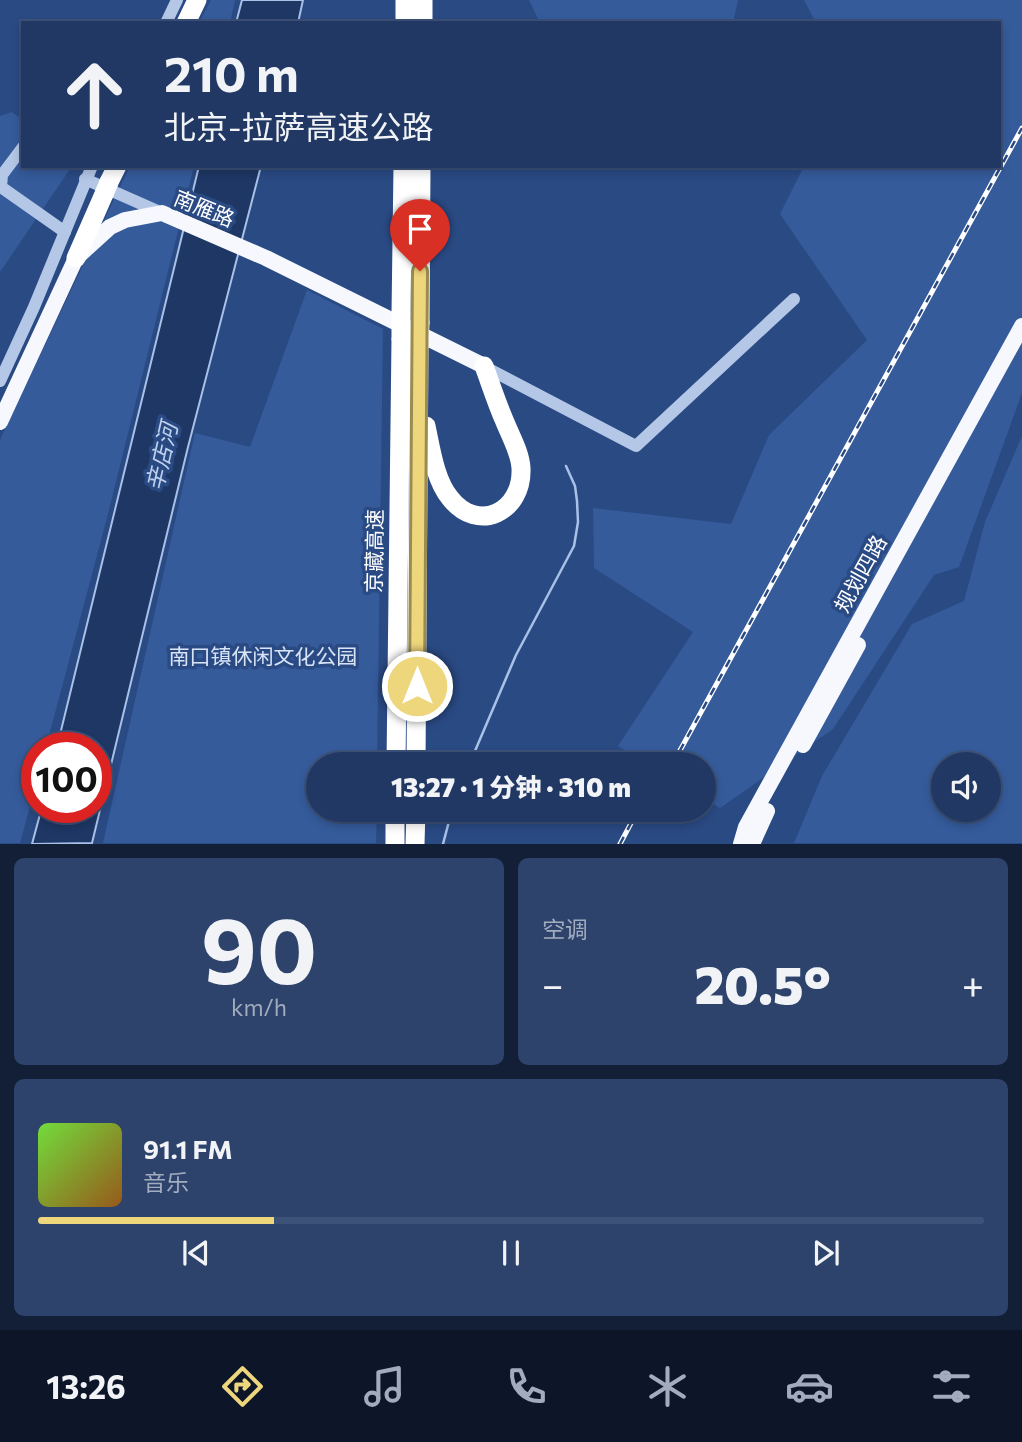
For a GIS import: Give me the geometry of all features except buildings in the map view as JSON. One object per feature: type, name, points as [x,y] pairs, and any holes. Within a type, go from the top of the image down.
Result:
[{"type":"highway","points":[[187,21],[197,0]]},
{"type":"highway","points":[[405,0],[405,21]]},
{"type":"highway","points":[[423,0],[423,21]]},
{"type":"highway","name":"京藏高速","points":[[396,752],[403,168]]},
{"type":"highway","points":[[421,168],[419,398],[447,496],[458,508],[485,516],[506,509],[517,496],[521,481],[519,455],[484,366]]},
{"type":"highway","points":[[76,258],[110,181]]},
{"type":"highway","name":"京藏高速","points":[[416,752],[419,398]]},
{"type":"highway","points":[[395,822],[395,844]]},
{"type":"highway","points":[[415,844],[416,822]]},
{"type":"main road","name":"南雁路","points":[[0,422],[76,258],[110,227],[125,220],[162,213],[251,251],[484,366]]},
{"type":"main road","name":"规划四路","points":[[741,844],[746,827],[1022,327]]},
{"type":"main road","name":"规划四路","points":[[752,844],[760,822],[1022,346]]},
{"type":"street","points":[[167,21],[177,0]]},
{"type":"street","points":[[21,150],[2,175],[1,187],[65,232]]},
{"type":"street","points":[[0,381],[91,168]]},
{"type":"street","points":[[85,179],[162,213]]},
{"type":"street","points":[[484,366],[636,446],[794,299]]},
{"type":"green space","points":[[211,0],[235,0],[230,21],[200,21]]},
{"type":"green space","points":[[529,0],[738,0],[733,21],[539,21]]},
{"type":"green space","points":[[804,0],[1022,0],[1022,393],[959,567],[934,575],[833,729],[720,808],[716,806],[716,752],[628,752],[618,746],[693,632],[594,568],[593,508],[731,524],[769,435],[867,340],[780,214],[803,168],[1001,168],[1001,21],[815,21]]},
{"type":"green space","points":[[12,112],[21,119],[21,168],[71,168],[0,272],[0,116]]},
{"type":"green space","points":[[129,168],[194,168],[108,514],[50,732],[21,732],[21,823],[25,823],[20,843],[0,843],[0,440]]},
{"type":"green space","name":"南口镇休闲文化公园","points":[[307,290],[383,329],[377,752],[306,752],[306,822],[377,822],[376,843],[103,843],[107,823],[112,823],[112,803],[195,433],[250,447]]},
{"type":"green space","points":[[1022,436],[1022,843],[794,843],[822,776],[912,624],[964,601],[985,522]]},
{"type":"water","points":[[242,0],[303,0],[298,21],[237,21]]},
{"type":"water","name":"辛店河","points":[[199,168],[260,168],[188,447],[112,760],[112,732],[61,732]]},
{"type":"water","points":[[38,823],[97,823],[92,843],[32,844]]},
{"type":"waterway","points":[[475,752],[516,655],[574,546],[578,522],[577,501],[575,486],[566,466]]},
{"type":"waterway","points":[[443,844],[449,822]]},
{"type":"railway","points":[[1001,166],[1022,128]]},
{"type":"railway","points":[[679,752],[1000,168]]},
{"type":"railway","points":[[620,844],[632,822]]},
{"type":"route","points":[[417,686],[420,271]]}]
